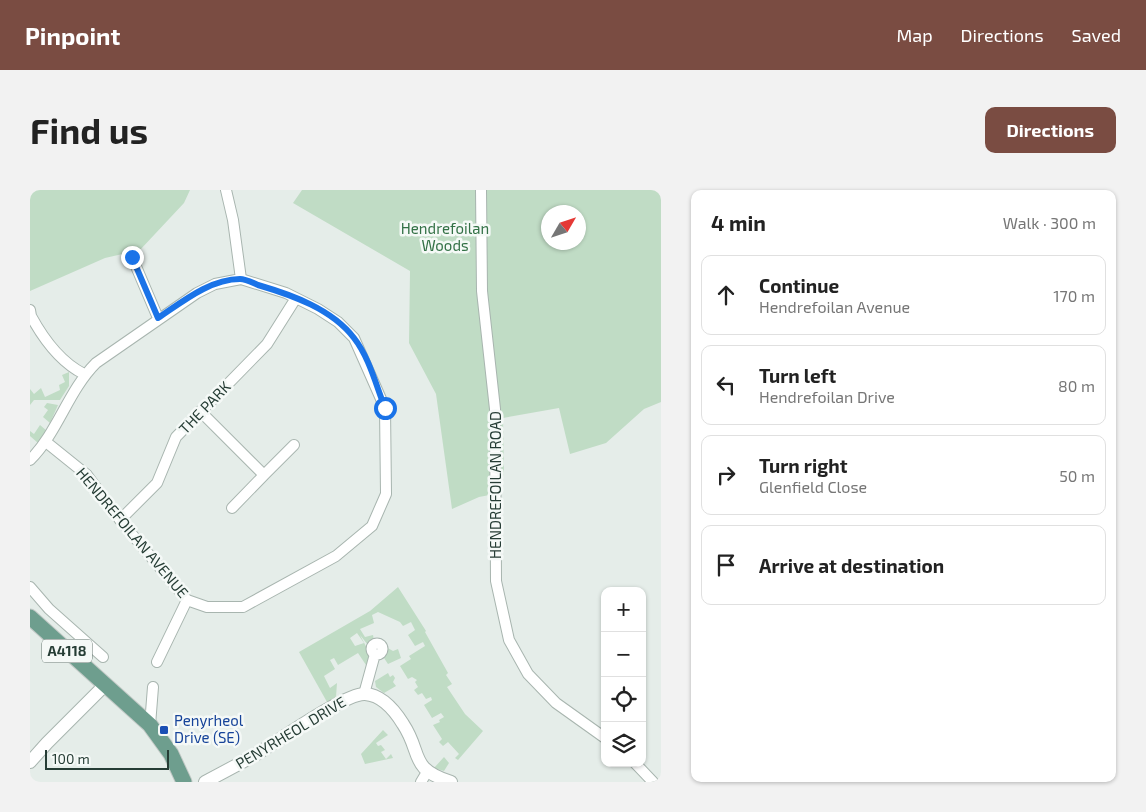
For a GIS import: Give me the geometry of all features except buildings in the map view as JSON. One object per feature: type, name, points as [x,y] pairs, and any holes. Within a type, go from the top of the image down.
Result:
[{"type":"main road","name":"A4118","points":[[30,616],[150,725],[171,754],[184,782]]},
{"type":"street","points":[[30,460],[46,442],[84,374],[96,363],[158,318],[197,293],[215,284],[241,279],[226,190]]},
{"type":"street","name":"HENDREFOILAN ROAD","points":[[481,190],[482,291],[496,409],[496,581],[509,640],[528,674],[556,703],[601,735]]},
{"type":"street","points":[[132,257],[158,318]]},
{"type":"street","name":"HENDREFOILAN AVENUE","points":[[46,442],[87,475],[120,520],[188,600],[207,607],[243,607],[336,556],[372,526],[386,494],[385,408],[354,338],[338,322],[318,308],[296,298],[241,279]]},
{"type":"street","name":"THE PARK","points":[[120,520],[156,482],[176,437],[267,344],[296,298]]},
{"type":"street","points":[[30,310],[31,316],[51,348],[71,368],[84,374]]},
{"type":"street","points":[[200,411],[264,476]]},
{"type":"street","points":[[232,508],[294,445]]},
{"type":"street","points":[[30,587],[49,609],[103,657]]},
{"type":"street","points":[[157,662],[188,600]]},
{"type":"street","points":[[364,694],[375,654]]},
{"type":"street","points":[[30,762],[105,685]]},
{"type":"street","points":[[150,725],[152,687]]},
{"type":"street","name":"PENYRHEOL DRIVE","points":[[205,782],[253,756],[343,701],[364,694],[377,698],[393,710],[405,726],[424,777]]},
{"type":"street","points":[[639,767],[653,782]]},
{"type":"street","points":[[424,777],[451,782]]},
{"type":"green space","points":[[30,190],[190,190],[184,203],[140,250],[105,258],[30,291]]},
{"type":"green space","name":"Hendrefoilan Woods","points":[[302,190],[661,190],[661,402],[644,409],[606,443],[570,454],[559,408],[503,418],[504,473],[500,493],[479,497],[452,509],[436,394],[409,343],[410,271],[293,203]]},
{"type":"green space","points":[[69,372],[69,386],[60,400],[34,400],[30,405],[30,389],[34,394],[41,388],[45,397],[60,390],[59,385],[65,382],[62,375]]},
{"type":"green space","points":[[47,403],[58,405],[50,423],[43,417],[48,410],[44,407]]},
{"type":"green space","points":[[40,425],[47,431],[38,443],[30,436],[30,431],[34,434]]},
{"type":"green space","points":[[398,587],[426,631],[448,673],[446,675],[452,684],[447,687],[465,714],[483,731],[458,760],[455,758],[459,754],[448,742],[443,746],[439,742],[442,739],[433,725],[440,722],[439,720],[444,717],[441,713],[432,718],[424,705],[432,700],[431,697],[426,699],[422,693],[418,695],[414,690],[418,687],[415,682],[417,680],[412,677],[408,679],[400,666],[411,659],[409,656],[425,646],[423,642],[415,646],[408,635],[415,630],[411,622],[403,626],[400,622],[378,612],[372,615],[374,623],[360,629],[365,637],[373,635],[374,640],[368,645],[360,635],[370,654],[368,668],[358,653],[338,665],[334,658],[330,660],[335,669],[324,676],[330,688],[337,683],[336,697],[327,702],[299,652],[370,611]],"holes":[[[357,633],[364,643],[355,646],[350,638]]]},
{"type":"green space","points":[[386,647],[393,651],[398,649],[401,658],[388,664],[384,658],[380,660]]},
{"type":"green space","points":[[388,673],[390,677],[393,675],[395,678],[393,682],[396,686],[384,693],[376,687],[375,681]]},
{"type":"green space","points":[[383,730],[388,735],[376,743],[385,750],[381,752],[386,759],[391,754],[393,758],[365,764],[361,754]]},
{"type":"green space","points":[[444,757],[449,763],[444,771],[434,768]]},
{"type":"place","name":"Penyrheol Drive (SE)","points":[[164,730]]},
{"type":"route","points":[[132,257],[158,318],[215,284],[241,279],[276,290],[318,308],[338,322],[354,338],[371,372],[385,408]]}]
